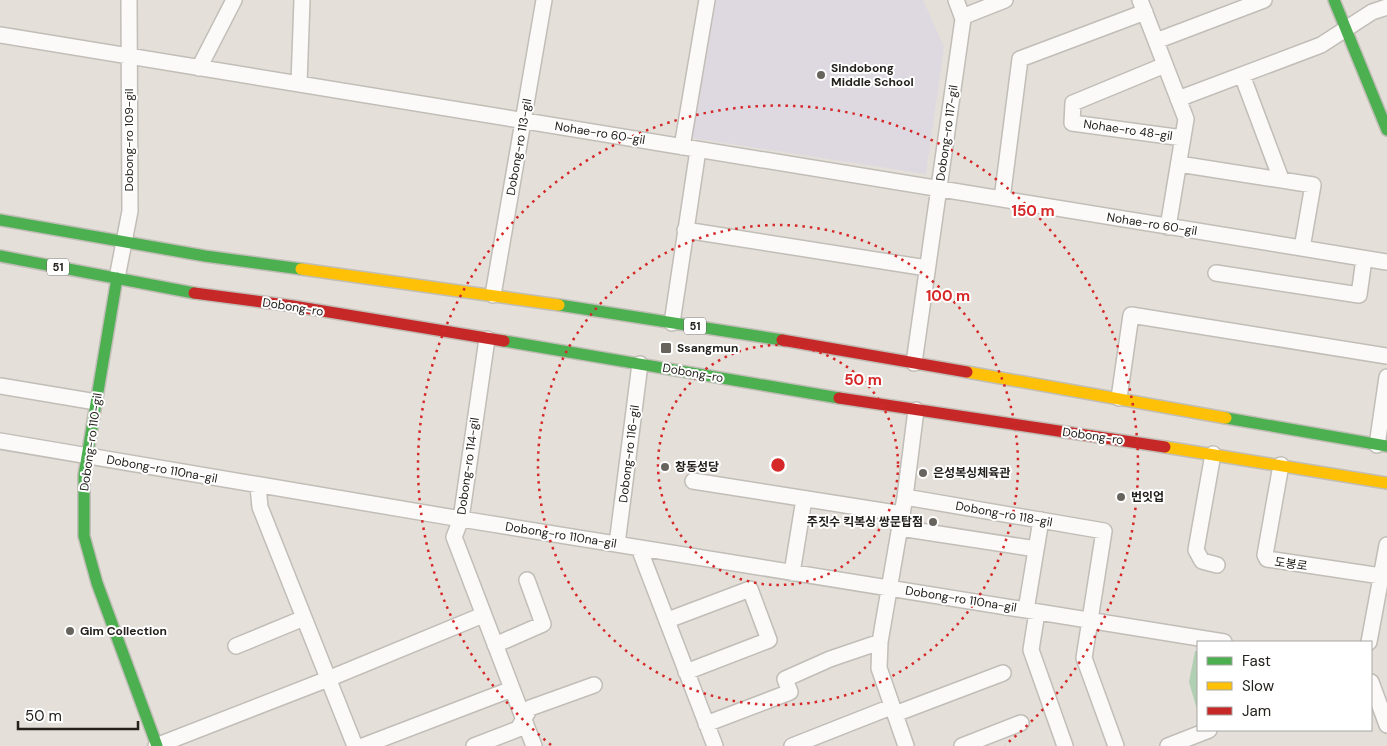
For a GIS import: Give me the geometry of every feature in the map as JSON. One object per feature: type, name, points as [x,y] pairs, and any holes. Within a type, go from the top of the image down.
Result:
[{"type":"main road","points":[[1334,0],[1387,130]]},
{"type":"main road","name":"51","points":[[0,220],[205,256],[493,295],[672,323],[1119,398],[1382,445]]},
{"type":"main road","name":"Dobong-ro","points":[[0,256],[166,289],[293,306],[640,364],[769,388],[1213,454],[1387,483]]},
{"type":"main road","name":"Dobong-ro 110-gil","points":[[117,278],[86,457],[83,508],[84,536],[89,559],[157,746]]},
{"type":"street","name":"Dobong-ro 109-gil","points":[[117,278],[130,211],[129,0]]},
{"type":"street","points":[[199,68],[234,0]]},
{"type":"street","points":[[299,84],[302,0]]},
{"type":"street","name":"Dobong-ro 113-gil","points":[[493,295],[544,0]]},
{"type":"street","points":[[682,147],[707,0]]},
{"type":"street","name":"Dobong-ro 117-gil","points":[[914,363],[963,19],[956,0]]},
{"type":"street","points":[[963,19],[967,15],[1005,0]]},
{"type":"street","points":[[1156,41],[1264,0]]},
{"type":"street","points":[[1002,199],[1020,59],[1142,6]]},
{"type":"street","name":"Nohae-ro 48-gil","points":[[1142,6],[1186,119],[1168,227]]},
{"type":"street","points":[[1178,99],[1321,45],[1372,12],[1387,7]]},
{"type":"street","name":"Nohae-ro 60-gil","points":[[0,35],[1387,262]]},
{"type":"street","name":"Nohae-ro 48-gil","points":[[1165,65],[1073,103],[1072,122],[1183,138]]},
{"type":"street","points":[[1242,75],[1281,180]]},
{"type":"street","points":[[672,323],[698,150]]},
{"type":"street","points":[[1179,164],[1313,185],[1302,248]]},
{"type":"street","points":[[685,230],[927,268]]},
{"type":"street","points":[[1216,273],[1359,295],[1364,258]]},
{"type":"street","points":[[1119,398],[1131,315],[1387,356]]},
{"type":"street","name":"Dobong-ro 114-gil","points":[[487,339],[461,519],[454,537],[534,746]]},
{"type":"street","name":"Dobong-ro 116-gil","points":[[617,544],[640,364]]},
{"type":"street","points":[[1382,445],[1387,377]]},
{"type":"street","points":[[0,386],[96,402]]},
{"type":"street","points":[[906,746],[879,668],[880,642],[905,497],[916,410]]},
{"type":"street","name":"Dobong-ro 110na-gil","points":[[0,441],[258,486],[1218,641]]},
{"type":"street","points":[[1213,454],[1196,550],[1202,561],[1217,565]]},
{"type":"street","name":"도봉로","points":[[1281,465],[1266,559],[1381,576]]},
{"type":"street","points":[[693,481],[804,499],[1036,549]]},
{"type":"street","points":[[258,486],[260,506],[355,746]]},
{"type":"street","name":"Dobong-ro 118-gil","points":[[905,497],[1104,531],[1088,620]]},
{"type":"street","points":[[792,572],[804,499]]},
{"type":"street","points":[[1041,520],[1036,549],[1031,611],[1031,650],[1065,746]]},
{"type":"street","points":[[1370,641],[1380,627],[1381,576],[1387,545]]},
{"type":"street","points":[[639,548],[715,746]]},
{"type":"street","points":[[495,645],[543,624],[527,580]]},
{"type":"street","points":[[668,620],[750,589],[769,640],[686,672]]},
{"type":"street","name":"Dobong-ro 110-gil","points":[[157,746],[484,615]]},
{"type":"street","points":[[236,646],[304,618]]},
{"type":"street","points":[[1088,620],[1084,658],[1116,746]]},
{"type":"street","points":[[706,724],[790,692],[785,679],[830,659],[880,642]]},
{"type":"street","points":[[792,746],[1003,673]]},
{"type":"street","points":[[474,746],[518,730],[530,708],[594,685]]},
{"type":"street","points":[[1372,685],[1387,725]]},
{"type":"street","points":[[363,746],[512,689]]},
{"type":"street","points":[[962,746],[1021,723]]},
{"type":"street","points":[[1168,746],[1206,731]]},
{"type":"shaded area","name":"Sindobong Middle School","points":[[716,0],[923,0],[944,47],[926,174],[692,138]]},
{"type":"green space","points":[[1195,651],[1197,651],[1197,710],[1189,682]]},
{"type":"traffic: fast","points":[[1334,0],[1387,130]]},
{"type":"traffic: fast","points":[[0,220],[205,256],[301,269]]},
{"type":"traffic: fast","points":[[0,256],[194,293]]},
{"type":"traffic: fast","points":[[117,278],[84,475],[84,536],[97,583],[157,746]]},
{"type":"traffic: fast","points":[[559,305],[782,340]]},
{"type":"traffic: fast","points":[[504,341],[839,398]]},
{"type":"traffic: fast","points":[[1226,418],[1387,446]]},
{"type":"traffic: slow","points":[[301,269],[559,305]]},
{"type":"traffic: slow","points":[[967,372],[1226,418]]},
{"type":"traffic: slow","points":[[1165,447],[1387,483]]},
{"type":"traffic: jam","points":[[194,293],[293,306],[504,341]]},
{"type":"traffic: jam","points":[[782,340],[967,372]]},
{"type":"traffic: jam","points":[[839,398],[1165,447]]},
{"type":"place","name":"Sindobong Middle School","points":[[821,75]]},
{"type":"place","name":"Ssangmun","points":[[666,348]]},
{"type":"place","name":"창동성당","points":[[665,467]]},
{"type":"place","name":"은성복싱체육관","points":[[923,473]]},
{"type":"place","name":"번잇업","points":[[1121,497]]},
{"type":"place","name":"주짓수 킥복싱 쌍문탑점","points":[[933,522]]},
{"type":"place","name":"Gim Collection","points":[[70,631]]}]
